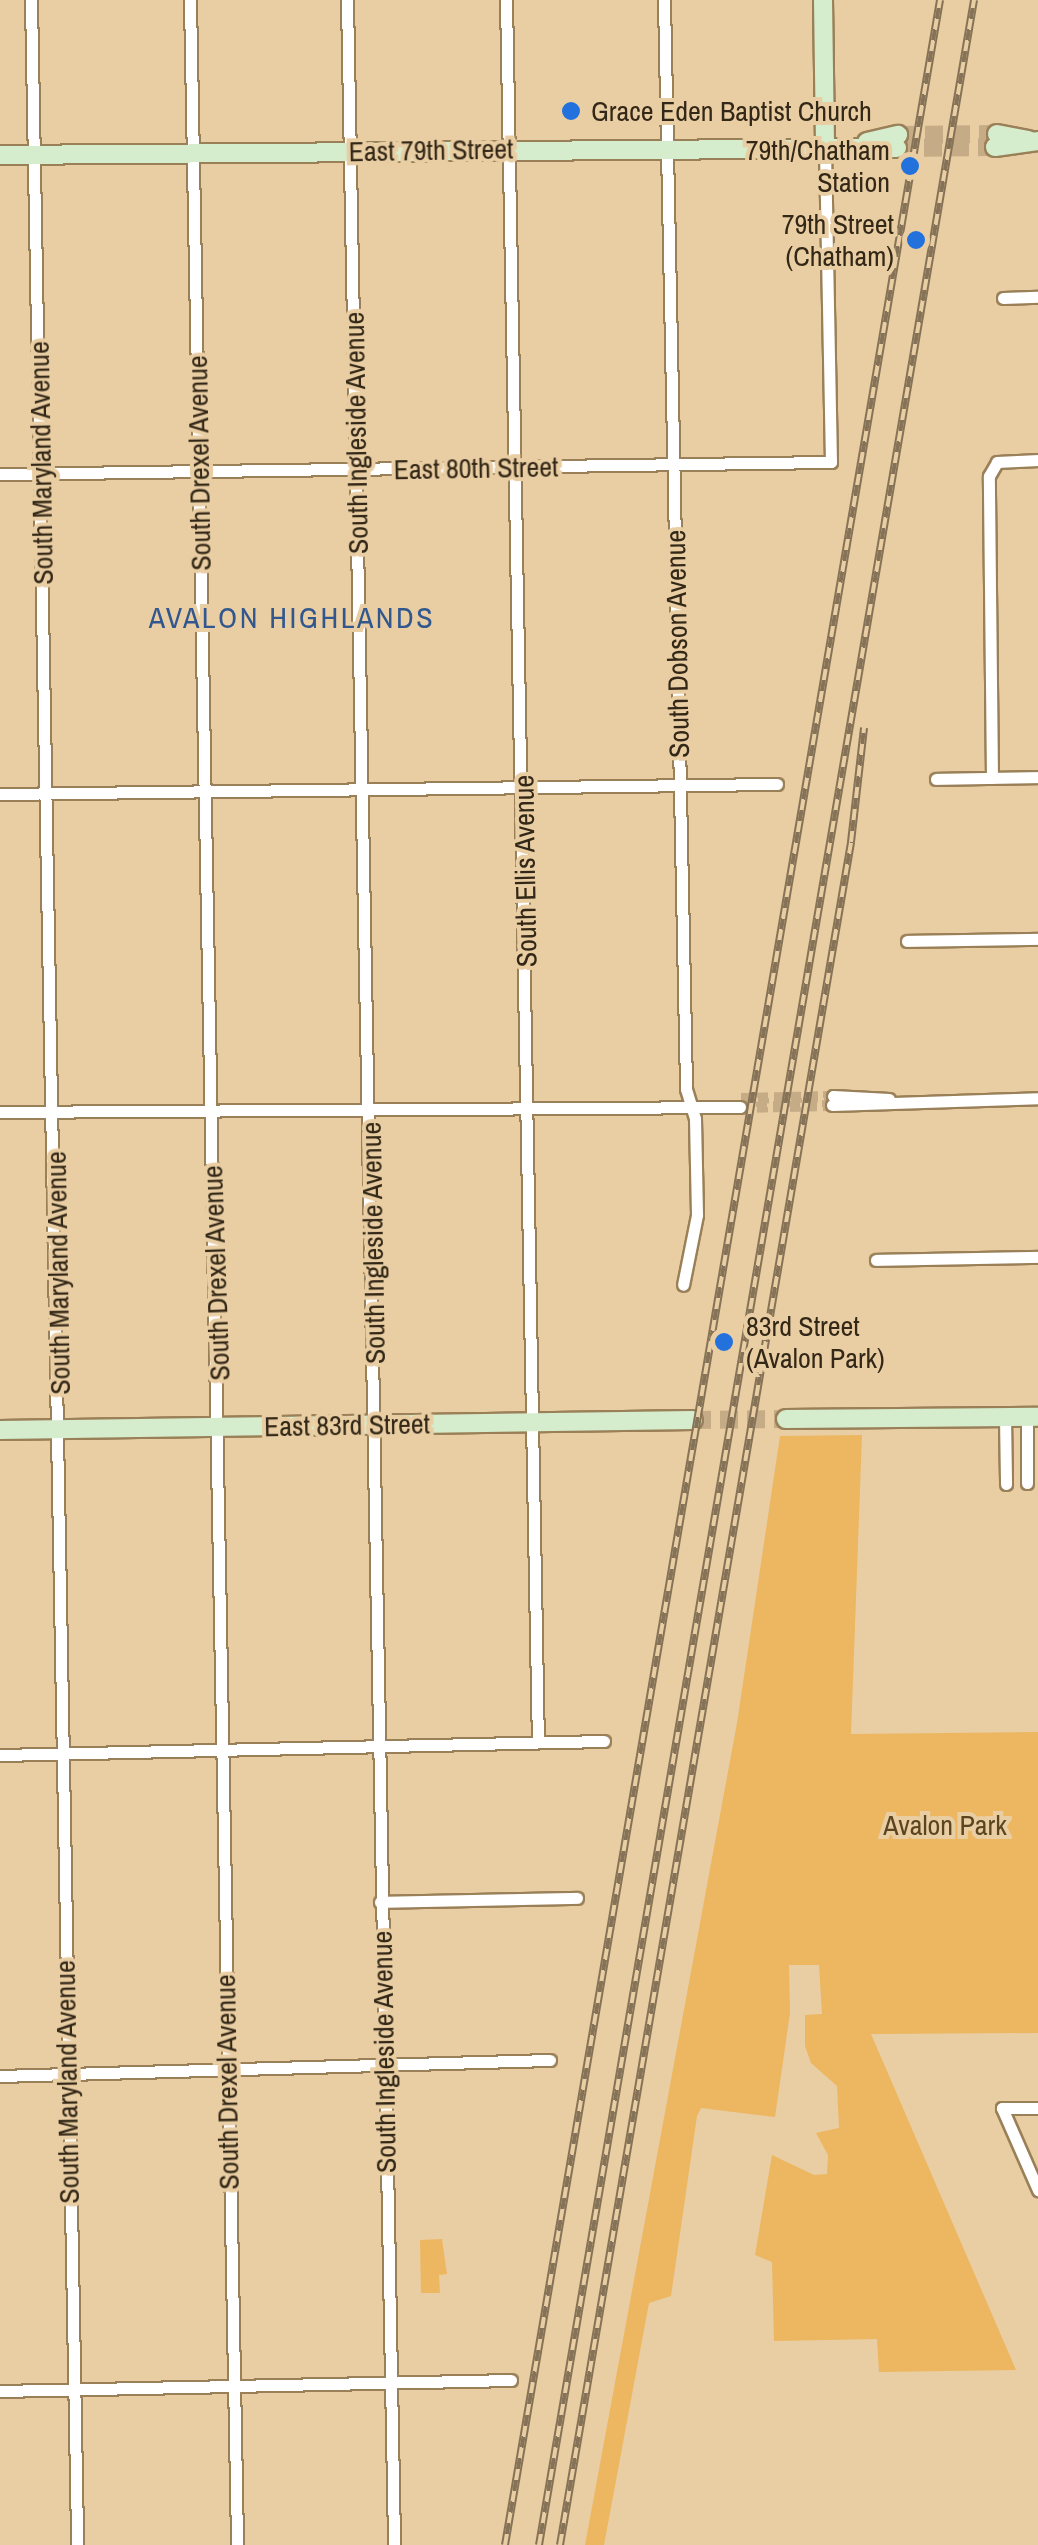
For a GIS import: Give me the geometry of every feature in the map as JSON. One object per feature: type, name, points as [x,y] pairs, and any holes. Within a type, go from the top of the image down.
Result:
[{"type":"street","name":"South Maryland Avenue","points":[[31,0],[77,2545]]},
{"type":"street","name":"South Drexel Avenue","points":[[190,0],[237,2545]]},
{"type":"street","name":"South Ingleside Avenue","points":[[347,0],[394,2545]]},
{"type":"street","name":"South Ellis Avenue","points":[[506,0],[530,1106],[538,1742]]},
{"type":"street","name":"South Dobson Avenue","points":[[664,0],[681,784],[690,1104],[698,1215],[683,1285]]},
{"type":"street","points":[[823,0],[825,144]]},
{"type":"street","points":[[996,140],[1036,141]]},
{"type":"street","name":"East 79th Street","points":[[0,156],[898,142]]},
{"type":"street","name":"East 80th Street","points":[[0,474],[831,462],[825,144]]},
{"type":"street","points":[[1002,298],[1038,297]]},
{"type":"street","points":[[992,778],[990,466],[1038,460]]},
{"type":"street","points":[[936,779],[1038,778]]},
{"type":"street","points":[[0,794],[778,784]]},
{"type":"street","points":[[907,941],[1038,939]]},
{"type":"street","points":[[832,1101],[1038,1098]]},
{"type":"street","points":[[0,1112],[741,1102]]},
{"type":"street","points":[[876,1260],[1038,1257]]},
{"type":"street","points":[[1005,1417],[1006,1484]]},
{"type":"street","points":[[786,1419],[1032,1417],[1026,1483]]},
{"type":"street","name":"East 83rd Street","points":[[0,1430],[693,1420]]},
{"type":"street","points":[[0,1755],[604,1740]]},
{"type":"street","points":[[380,1902],[577,1898]]},
{"type":"street","points":[[0,2076],[550,2060]]},
{"type":"street","points":[[1038,2108],[1002,2108],[1038,2190]]},
{"type":"street","points":[[0,2392],[511,2380]]},
{"type":"green space","name":"Avalon Park","points":[[862,1435],[851,1734],[1038,1732],[1038,2033],[871,2034],[1016,2370],[879,2372],[877,2339],[774,2341],[772,2262],[755,2255],[772,2155],[814,2175],[827,2174],[828,2155],[816,2133],[839,2128],[837,2086],[811,2063],[805,2046],[805,2015],[822,2014],[819,1965],[789,1965],[790,2013],[775,2117],[701,2108],[697,2116],[671,2296],[649,2303],[604,2545],[585,2545],[737,1723],[780,1436]]},
{"type":"green space","points":[[442,2239],[447,2274],[439,2275],[440,2293],[421,2293],[420,2240]]},
{"type":"tunnel","points":[[898,135],[997,134]]},
{"type":"tunnel","points":[[897,148],[995,147]]},
{"type":"tunnel","points":[[741,1098],[833,1096]]},
{"type":"tunnel","points":[[740,1107],[832,1105]]},
{"type":"tunnel","points":[[693,1420],[786,1419]]},
{"type":"railway","points":[[505,2545],[940,0]]},
{"type":"railway","points":[[539,2545],[974,0]]},
{"type":"railway","points":[[560,2545],[851,842],[864,728]]},
{"type":"place","name":"Grace Eden Baptist Church","points":[[571,111]]},
{"type":"place","name":"79th/Chatham Station","points":[[910,166]]},
{"type":"place","name":"79th Street (Chatham)","points":[[916,240]]},
{"type":"place","name":"83rd Street (Avalon Park)","points":[[724,1342]]},
{"type":"district","name":"AVALON HIGHLANDS","points":[[292,617]]}]
